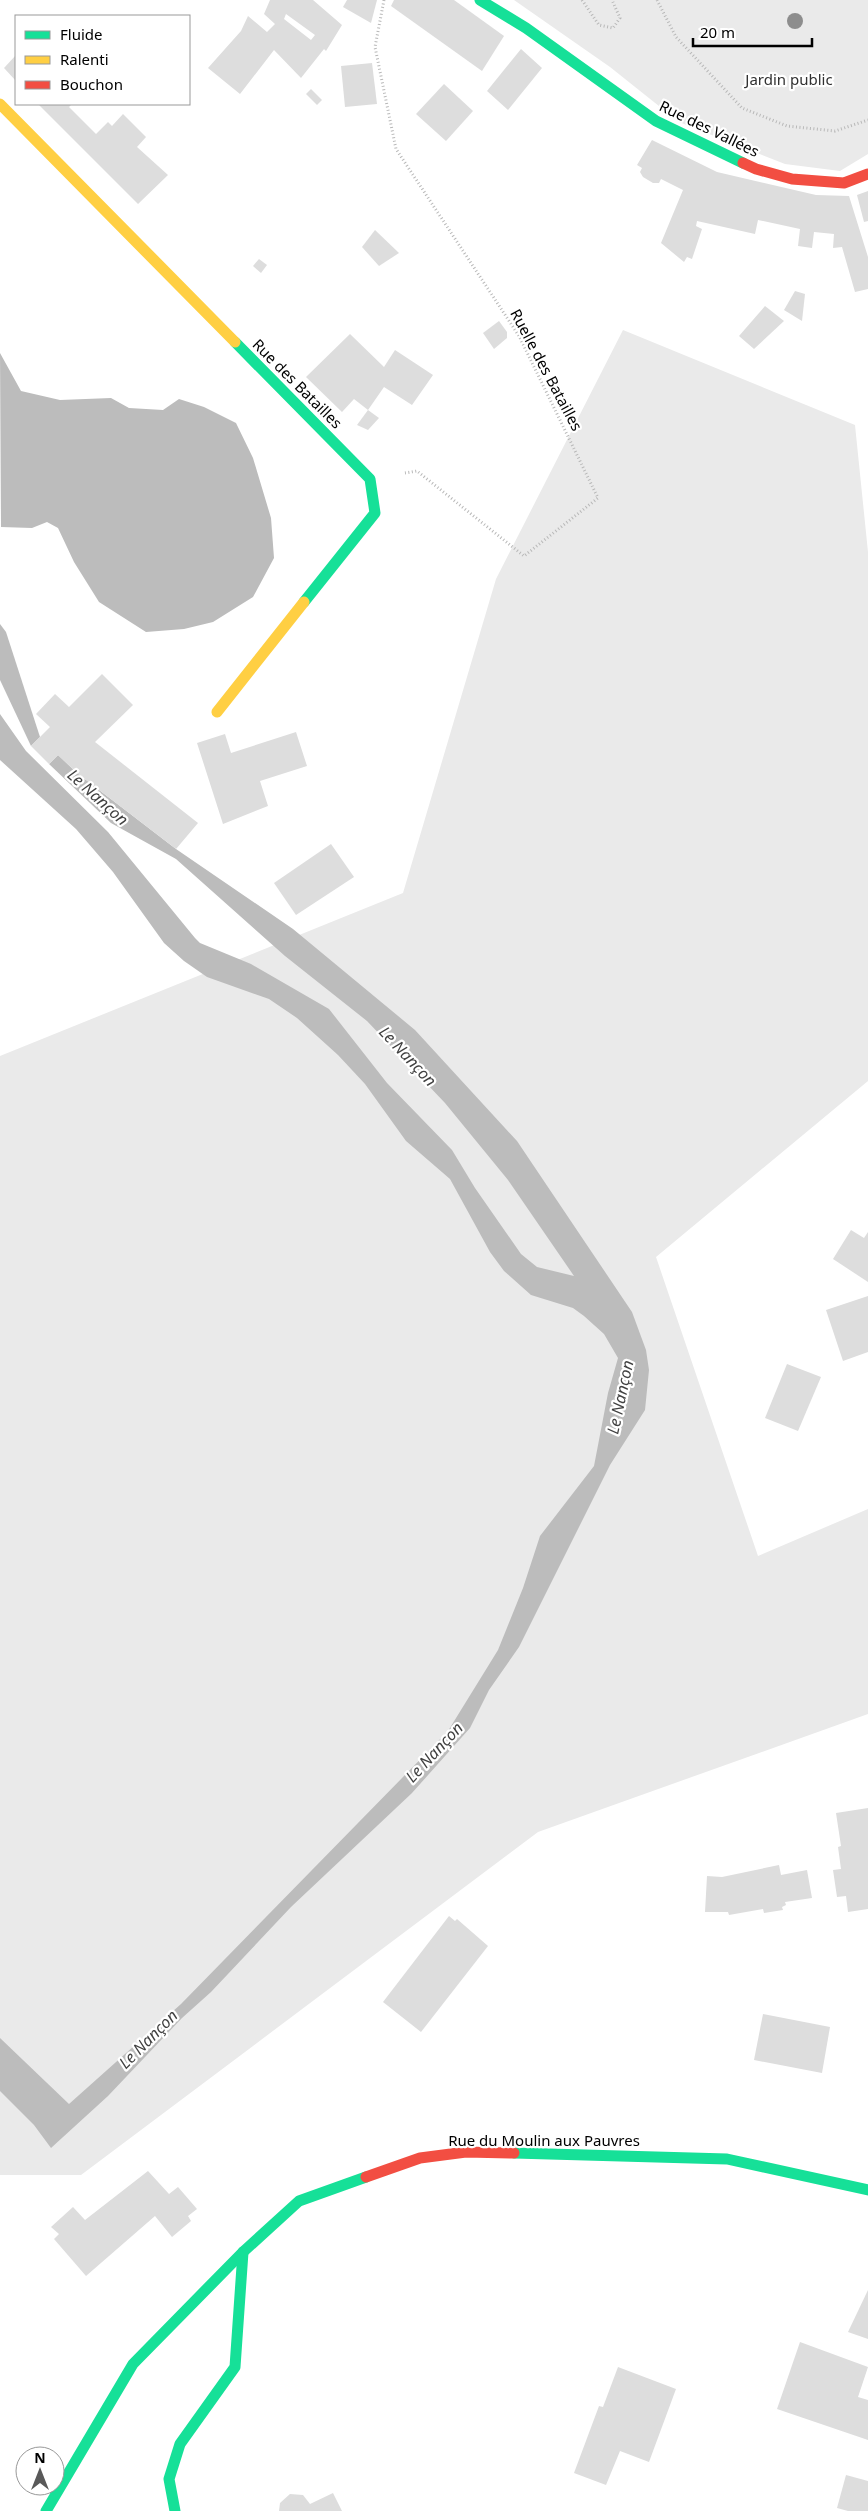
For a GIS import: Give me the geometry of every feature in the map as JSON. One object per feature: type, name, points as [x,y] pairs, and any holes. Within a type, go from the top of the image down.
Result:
[{"type":"street","name":"Rue des Vallées","points":[[480,0],[526,28],[656,121],[756,169],[792,179],[844,183],[868,174]]},
{"type":"street","name":"Rue des Batailles","points":[[0,104],[370,479]]},
{"type":"street","points":[[217,712],[375,513],[370,479]]},
{"type":"street","name":"Rue du Moulin aux Pauvres","points":[[46,2511],[133,2364],[244,2252],[299,2201],[420,2158],[466,2152],[727,2159],[868,2190]]},
{"type":"street","points":[[175,2511],[169,2479],[180,2444],[235,2367],[244,2252]]},
{"type":"path","name":"Ruelle des Batailles","points":[[370,479],[417,471],[524,556],[598,498],[519,336],[396,149],[375,47],[384,0]]},
{"type":"path","points":[[582,0],[599,25],[613,28],[620,18],[612,0]]},
{"type":"path","points":[[657,0],[676,37],[742,108],[786,126],[835,131],[868,120]]},
{"type":"green space","name":"Jardin public","points":[[514,0],[868,0],[868,154],[840,171],[785,164],[679,122],[610,67]]},
{"type":"green space","points":[[623,330],[855,425],[868,552],[868,1081],[656,1257],[758,1556],[868,1509],[868,1714],[538,1832],[81,2175],[0,2175],[0,1056],[403,893],[496,579]]},
{"type":"water","points":[[0,353],[21,391],[60,400],[111,398],[129,408],[163,410],[179,399],[204,407],[236,423],[253,458],[271,518],[274,558],[253,597],[213,622],[184,629],[146,632],[99,602],[74,562],[58,528],[47,522],[32,528],[1,527]]},
{"type":"water","points":[[0,624],[6,632],[40,737],[31,746],[0,680]]},
{"type":"water","name":"Le Nançon","points":[[0,714],[26,751],[108,832],[200,943],[251,964],[329,1009],[387,1083],[452,1150],[475,1188],[521,1254],[537,1267],[574,1276],[508,1180],[445,1103],[367,1021],[285,956],[176,859],[111,823],[49,764],[58,755],[77,773],[176,849],[293,929],[415,1030],[517,1141],[632,1312],[646,1350],[649,1370],[645,1410],[610,1465],[519,1647],[489,1690],[470,1728],[412,1793],[291,1907],[211,1992],[182,2018],[108,2096],[51,2148],[34,2125],[0,2091],[0,2038],[69,2104],[181,2004],[448,1731],[498,1650],[523,1588],[540,1536],[594,1466],[608,1393],[618,1358],[604,1334],[584,1316],[573,1308],[531,1295],[504,1271],[490,1252],[450,1179],[406,1141],[365,1084],[338,1055],[297,1018],[269,999],[207,977],[184,961],[164,943],[113,872],[76,829],[0,760]]},
{"type":"building","points":[[270,0],[313,0],[342,25],[326,51],[324,49],[301,78],[274,50],[240,94],[208,68],[241,31],[248,16],[267,32],[275,24],[264,14]],"holes":[[[286,14],[315,35],[311,40],[284,19]]]},
{"type":"building","points":[[347,0],[377,0],[371,23],[343,7]]},
{"type":"building","points":[[394,0],[454,0],[504,36],[482,71],[391,6]]},
{"type":"building","points":[[521,49],[542,68],[508,110],[487,91]]},
{"type":"building","points":[[15,56],[15,80],[4,68]]},
{"type":"building","points":[[372,63],[377,104],[345,107],[341,66]]},
{"type":"building","points":[[444,84],[473,111],[446,141],[416,114]]},
{"type":"building","points":[[311,89],[322,100],[317,105],[306,94]]},
{"type":"building","points":[[39,105],[71,105],[69,107],[96,134],[108,122],[112,126],[123,114],[146,137],[137,147],[168,175],[138,204]]},
{"type":"building","points":[[652,140],[717,172],[816,195],[849,196],[868,257],[868,289],[855,292],[842,247],[833,248],[834,234],[814,232],[812,248],[798,246],[800,229],[758,220],[755,234],[697,221],[696,226],[702,229],[692,259],[687,257],[684,262],[661,243],[683,190],[661,179],[659,183],[653,183],[643,177],[640,172],[642,168],[637,165]]},
{"type":"building","points":[[868,191],[868,221],[864,222],[857,195]]},
{"type":"building","points":[[375,230],[399,253],[379,266],[362,247]]},
{"type":"building","points":[[259,259],[267,265],[261,273],[253,266]]},
{"type":"building","points":[[795,291],[805,294],[802,321],[784,310]]},
{"type":"building","points":[[765,306],[784,321],[754,349],[739,336]]},
{"type":"building","points":[[499,321],[507,332],[507,338],[494,349],[483,333]]},
{"type":"building","points":[[350,334],[384,367],[395,350],[433,375],[412,405],[384,387],[368,410],[354,399],[342,412],[306,377]]},
{"type":"building","points":[[368,410],[379,418],[368,430],[357,425]]},
{"type":"building","points":[[102,674],[133,705],[95,742],[198,823],[176,849],[77,773],[58,755],[49,764],[31,746],[50,727],[36,714],[55,694],[69,707]]},
{"type":"building","points":[[296,732],[307,766],[260,781],[268,806],[223,824],[197,743],[225,734],[231,753]]},
{"type":"building","points":[[331,844],[354,877],[296,915],[274,883]]},
{"type":"building","points":[[851,1230],[864,1238],[868,1232],[868,1282],[833,1259]]},
{"type":"building","points":[[868,1296],[868,1352],[843,1361],[826,1310]]},
{"type":"building","points":[[787,1364],[821,1377],[798,1431],[765,1418]]},
{"type":"building","points":[[868,1808],[868,1909],[848,1912],[846,1896],[837,1897],[833,1870],[841,1869],[838,1847],[841,1846],[836,1813]]},
{"type":"building","points":[[779,1865],[781,1875],[807,1870],[812,1898],[785,1902],[786,1905],[782,1907],[783,1910],[764,1913],[763,1909],[729,1915],[728,1912],[705,1912],[707,1876],[722,1877]]},
{"type":"building","points":[[449,1916],[455,1921],[457,1919],[488,1946],[421,2032],[383,2002]]},
{"type":"building","points":[[763,2014],[830,2027],[822,2073],[754,2060]]},
{"type":"building","points":[[148,2171],[169,2194],[178,2187],[197,2209],[188,2216],[191,2221],[172,2237],[155,2216],[86,2276],[54,2239],[59,2234],[51,2227],[73,2207],[85,2220]]},
{"type":"building","points":[[868,2290],[868,2339],[848,2332]]},
{"type":"building","points":[[800,2342],[868,2367],[858,2397],[868,2400],[868,2440],[777,2409]]},
{"type":"building","points":[[618,2367],[676,2389],[649,2462],[620,2451],[606,2485],[574,2473],[599,2406],[603,2407]]},
{"type":"building","points":[[846,2475],[868,2481],[868,2511],[848,2511],[837,2508]]},
{"type":"building","points":[[333,2493],[342,2511],[279,2511],[280,2503],[290,2494],[303,2495],[310,2504]]},
{"type":"traffic: fast","points":[[480,0],[526,28],[656,121],[743,163]]},
{"type":"traffic: fast","points":[[235,342],[370,479],[375,513],[304,602]]},
{"type":"traffic: fast","points":[[514,2153],[727,2159],[868,2190]]},
{"type":"traffic: fast","points":[[46,2511],[133,2364],[243,2252],[299,2201],[366,2177]]},
{"type":"traffic: fast","points":[[175,2511],[169,2479],[180,2444],[235,2367],[243,2252]]},
{"type":"traffic: slow","points":[[0,104],[235,342]]},
{"type":"traffic: slow","points":[[217,712],[304,602]]},
{"type":"traffic: jam","points":[[743,163],[756,169],[792,179],[844,183],[868,174]]},
{"type":"traffic: jam","points":[[366,2177],[420,2158],[466,2152],[514,2153]]}]
